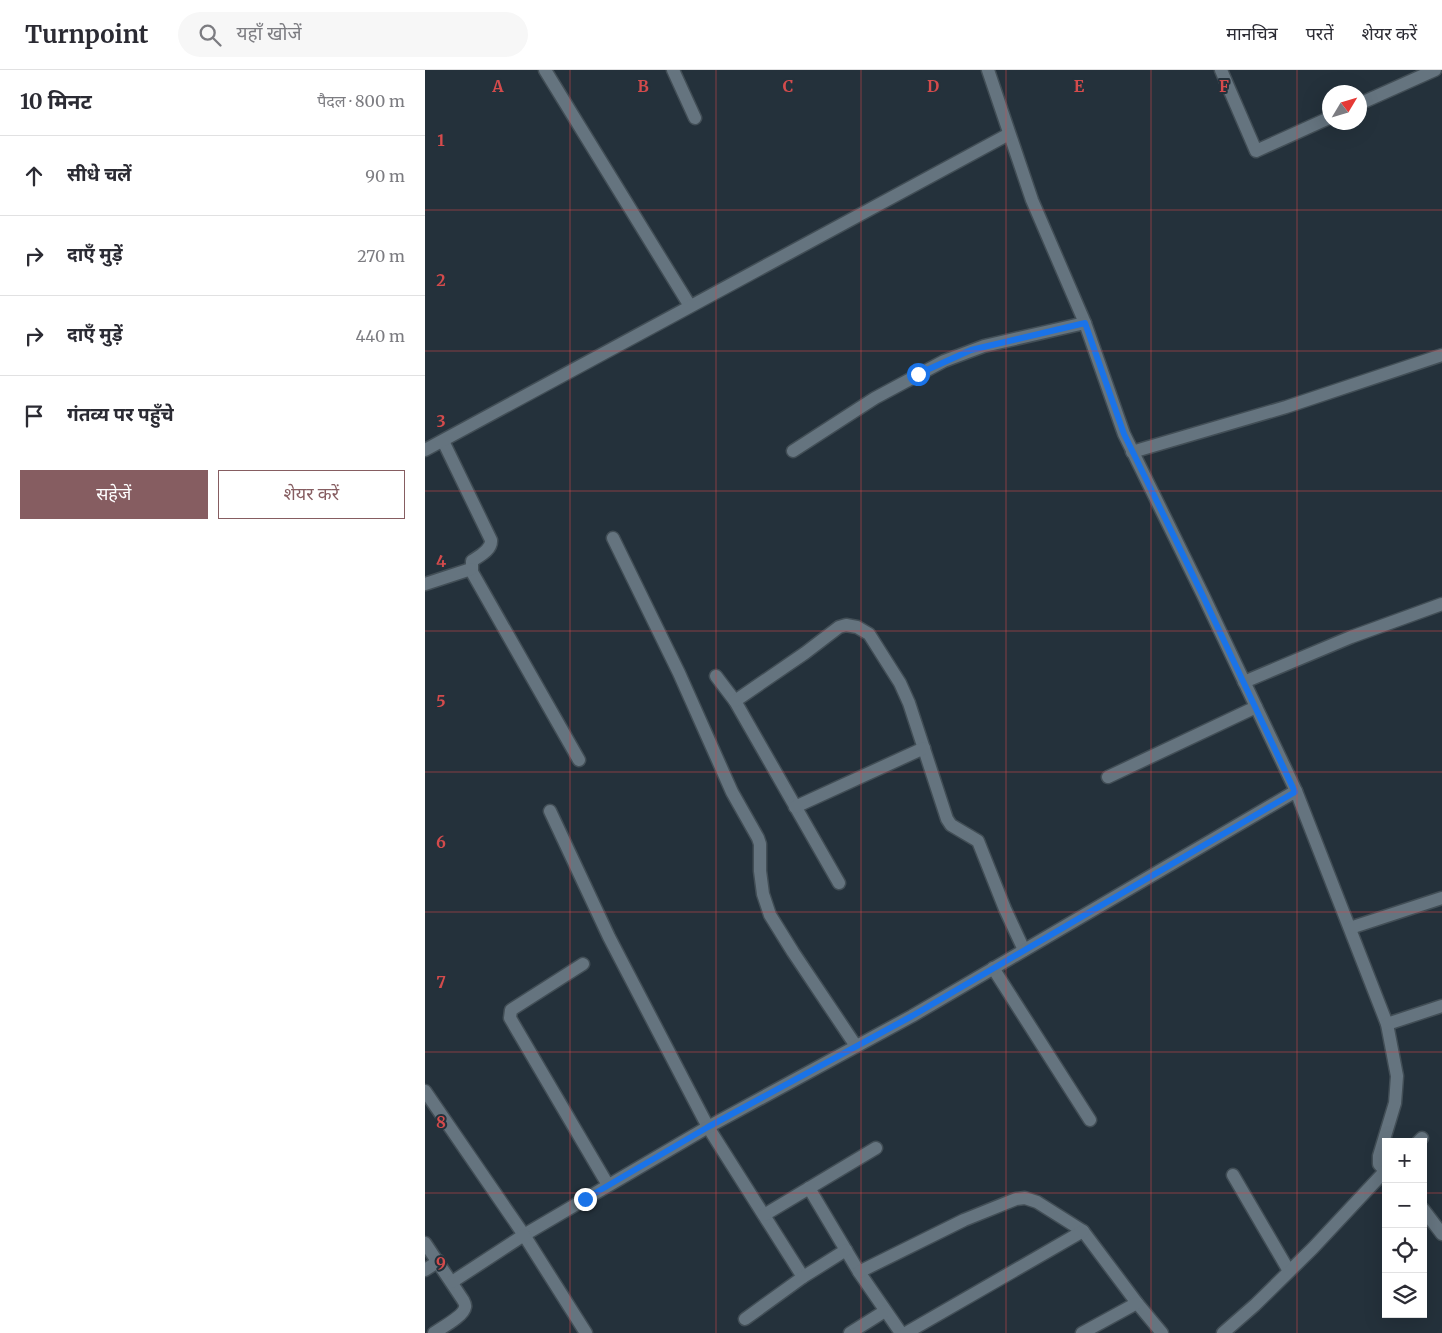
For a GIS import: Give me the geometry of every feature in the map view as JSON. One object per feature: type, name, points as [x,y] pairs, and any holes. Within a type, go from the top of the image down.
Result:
[{"type":"street","points":[[545,70],[690,306]]},
{"type":"street","points":[[673,70],[695,118]]},
{"type":"street","points":[[988,70],[1032,200],[1085,323],[1124,434],[1295,792],[1387,1024],[1397,1076],[1395,1102],[1384,1138]]},
{"type":"street","points":[[1221,70],[1256,151],[1322,121]]},
{"type":"street","points":[[1367,100],[1435,70]]},
{"type":"street","points":[[425,450],[1009,134]]},
{"type":"street","points":[[793,451],[875,398],[943,361],[983,346],[1085,323]]},
{"type":"street","points":[[1132,452],[1286,407],[1442,356]]},
{"type":"street","points":[[443,441],[492,544],[472,562],[471,569],[486,599],[579,760]]},
{"type":"street","points":[[613,538],[679,673],[732,792],[760,844],[760,871],[763,894],[770,915],[788,945],[857,1046]]},
{"type":"street","points":[[425,584],[471,569]]},
{"type":"street","points":[[1244,682],[1351,637],[1442,604]]},
{"type":"street","points":[[735,701],[805,654],[839,627],[846,625],[857,627],[869,634],[900,683],[909,703],[947,819],[951,824],[978,841],[1005,909],[1024,950]]},
{"type":"street","points":[[716,676],[735,701],[839,883]]},
{"type":"street","points":[[1108,777],[1256,707]]},
{"type":"street","points":[[795,807],[924,748]]},
{"type":"street","points":[[452,1282],[524,1235],[608,1185],[708,1127],[857,1046],[1295,792]]},
{"type":"street","points":[[550,811],[609,937],[708,1127],[803,1277]]},
{"type":"street","points":[[1349,928],[1442,898]]},
{"type":"street","points":[[583,964],[511,1010],[510,1018],[608,1185]]},
{"type":"street","points":[[993,968],[1090,1120]]},
{"type":"street","points":[[1387,1024],[1442,1006]]},
{"type":"street","points":[[425,1091],[524,1235],[586,1333]]},
{"type":"street","points":[[1382,1146],[1379,1156],[1379,1164],[1382,1168]]},
{"type":"street","points":[[763,1215],[876,1148]]},
{"type":"street","points":[[1223,1333],[1289,1271],[1382,1174]]},
{"type":"street","points":[[1233,1175],[1289,1271]]},
{"type":"street","points":[[809,1188],[859,1272],[901,1333]]},
{"type":"street","points":[[859,1272],[964,1220],[1016,1199],[1025,1198],[1037,1202],[1083,1231],[1162,1333]]},
{"type":"street","points":[[1427,1214],[1442,1234]]},
{"type":"street","points":[[906,1333],[1083,1231]]},
{"type":"street","points":[[425,1243],[439,1261],[465,1306],[465,1310],[435,1333]]},
{"type":"street","points":[[745,1319],[803,1277],[846,1250]]},
{"type":"street","points":[[425,1270],[439,1261]]},
{"type":"street","points":[[1082,1333],[1137,1303]]},
{"type":"street","points":[[850,1333],[885,1311]]},
{"type":"route","points":[[585,1199],[708,1127],[912,1016],[1295,792],[1124,434],[1085,323],[983,346],[943,361],[918,374]]}]
